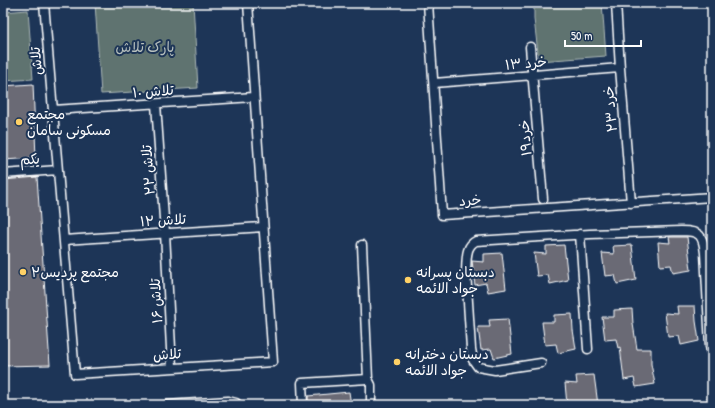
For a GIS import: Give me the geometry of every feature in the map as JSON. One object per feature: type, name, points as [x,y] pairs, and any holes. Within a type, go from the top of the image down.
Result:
[{"type":"street","name":"تلاش","points":[[44,3],[75,374],[273,362],[248,3]]},
{"type":"street","name":"خرد","points":[[428,3],[442,215],[712,197]]},
{"type":"street","name":"خرد ۲۳","points":[[616,3],[631,203]]},
{"type":"street","name":"خرد۱۹","points":[[530,47],[543,199]]},
{"type":"street","name":"خرد ۱۳","points":[[434,83],[620,68]]},
{"type":"street","name":"تلاش ۱۰","points":[[53,110],[254,97]]},
{"type":"street","name":"تلاش ۲۲","points":[[156,104],[165,233]]},
{"type":"street","name":"یکم","points":[[3,174],[58,170]]},
{"type":"street","name":"تلاش ۱۲","points":[[64,240],[263,227]]},
{"type":"street","points":[[541,363],[495,370],[486,369],[475,365],[472,360],[466,271],[469,246],[476,241],[580,234],[691,231],[698,234],[703,238],[704,246],[710,346],[712,357]]},
{"type":"street","name":"تلاش ۱۶","points":[[165,233],[172,367]]},
{"type":"street","points":[[580,234],[588,349]]},
{"type":"street","points":[[362,245],[368,379],[371,385],[371,405]]},
{"type":"street","points":[[303,405],[302,383],[368,379]]},
{"type":"street","points":[[167,405],[228,401],[238,405]]},
{"type":"green space","name":"پارک تلاش","points":[[95,3],[193,3],[198,88],[101,94]]},
{"type":"green space","points":[[534,3],[602,3],[606,56],[539,61],[534,19]]},
{"type":"green space","points":[[28,10],[33,79],[3,81],[3,12]]},
{"type":"building","name":"مجتمع مسکونی سامان","points":[[33,84],[36,158],[3,160],[3,86]]},
{"type":"building","name":"مجتمع پردیس۲","points":[[37,177],[50,365],[3,366],[3,180]]},
{"type":"building","points":[[669,237],[687,237],[691,270],[673,273],[671,265],[660,266],[658,242],[670,243]]},
{"type":"building","points":[[564,245],[568,280],[550,284],[548,275],[537,276],[534,253],[546,254],[546,246]]},
{"type":"building","points":[[632,245],[636,280],[617,284],[615,275],[605,276],[602,253],[614,254],[613,246]]},
{"type":"building","points":[[502,253],[506,289],[488,292],[486,283],[475,285],[472,261],[484,262],[484,254]]},
{"type":"building","points":[[677,306],[695,306],[699,341],[681,345],[679,336],[668,337],[665,313],[678,314]]},
{"type":"building","points":[[632,309],[637,349],[651,349],[651,364],[655,384],[636,387],[634,378],[624,380],[620,347],[618,348],[616,339],[605,340],[602,317],[614,317],[614,310]]},
{"type":"building","points":[[572,314],[576,349],[558,353],[556,344],[545,345],[542,322],[554,322],[554,315]]},
{"type":"building","points":[[508,319],[512,354],[494,358],[491,349],[481,350],[478,327],[490,327],[489,320]]},
{"type":"building","points":[[594,375],[598,405],[567,405],[565,383],[577,384],[576,376]]},
{"type":"building","points":[[349,392],[351,405],[308,405],[308,396]]},
{"type":"place","name":"مجتمع مسکونی سامان","points":[[19,122]]},
{"type":"place","name":"مجتمع پردیس۲","points":[[23,272]]},
{"type":"place","name":"دبستان پسرانه جواد الائمه","points":[[408,280]]},
{"type":"place","name":"دبستان دخترانه جواد الائمه","points":[[397,362]]}]
